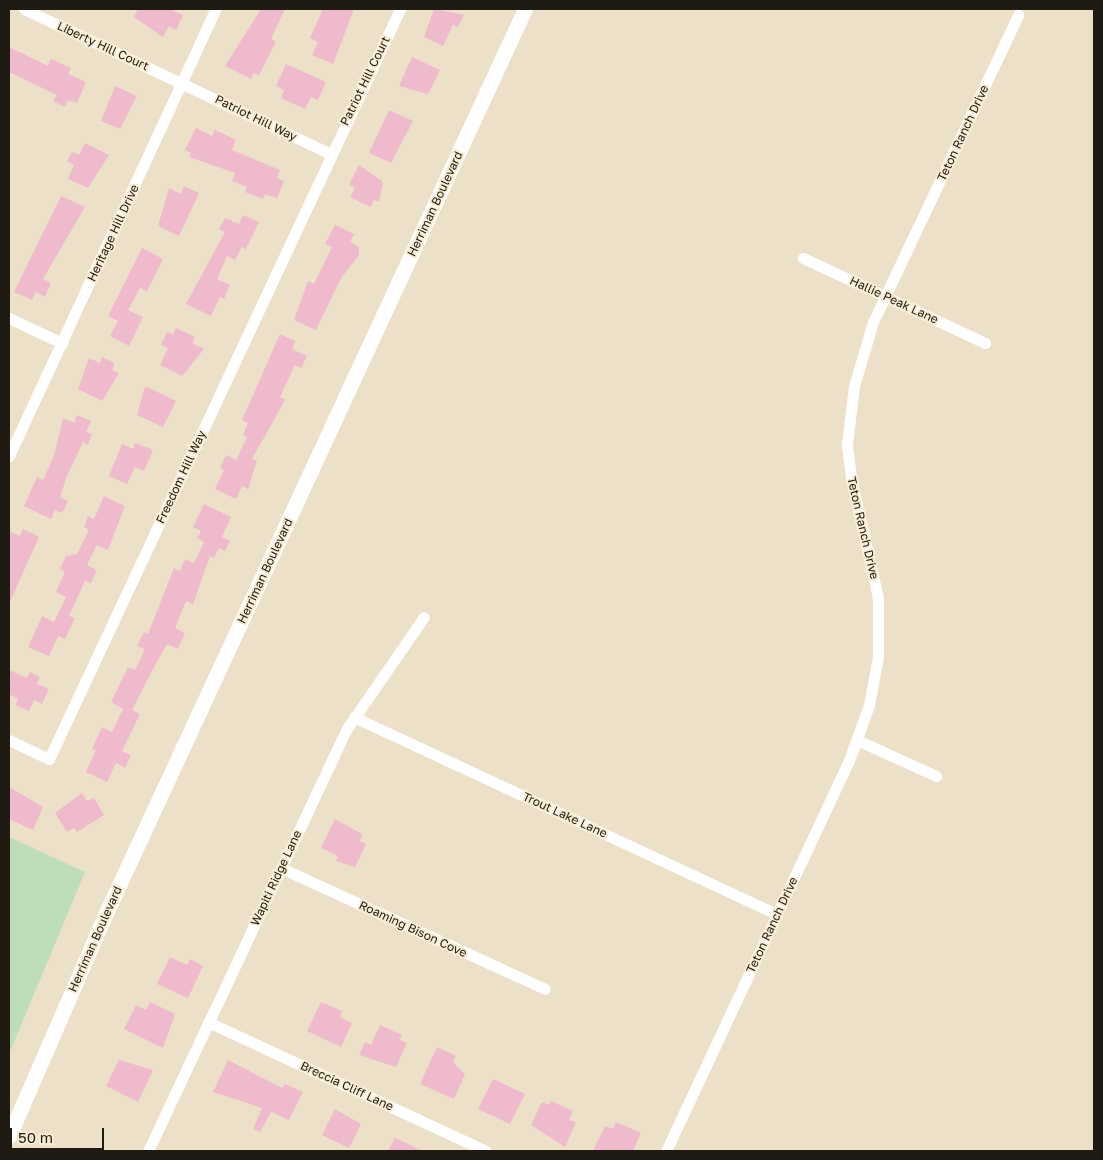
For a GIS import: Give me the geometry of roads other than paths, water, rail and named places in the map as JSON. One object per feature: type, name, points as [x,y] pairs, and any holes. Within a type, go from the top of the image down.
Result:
[{"type":"street","name":"Liberty Hill Court","points":[[24,9],[182,82]]},
{"type":"street","name":"Heritage Hill Drive","points":[[9,456],[216,9]]},
{"type":"street","name":"Patriot Hill Court","points":[[331,154],[400,9]]},
{"type":"street","name":"Herriman Boulevard","points":[[9,1136],[107,911],[525,9]]},
{"type":"street","name":"Teton Ranch Drive","points":[[666,1151],[857,740],[874,686],[878,598],[856,507],[847,444],[859,361],[886,296],[1018,15]]},
{"type":"street","name":"Patriot Hill Way","points":[[182,82],[331,154]]},
{"type":"street","name":"Freedom Hill Way","points":[[9,740],[49,759],[331,154]]},
{"type":"street","name":"Hallie Peak Lane","points":[[803,258],[986,343]]},
{"type":"street","points":[[9,318],[62,343]]},
{"type":"street","name":"Wapiti Ridge Lane","points":[[148,1151],[280,868],[354,717],[424,617]]},
{"type":"street","name":"Trout Lake Lane","points":[[354,717],[777,914]]},
{"type":"street","points":[[857,740],[936,776]]},
{"type":"street","name":"Roaming Bison Cove","points":[[280,868],[546,989]]},
{"type":"street","name":"Breccia Cliff Lane","points":[[208,1022],[486,1151]]}]
